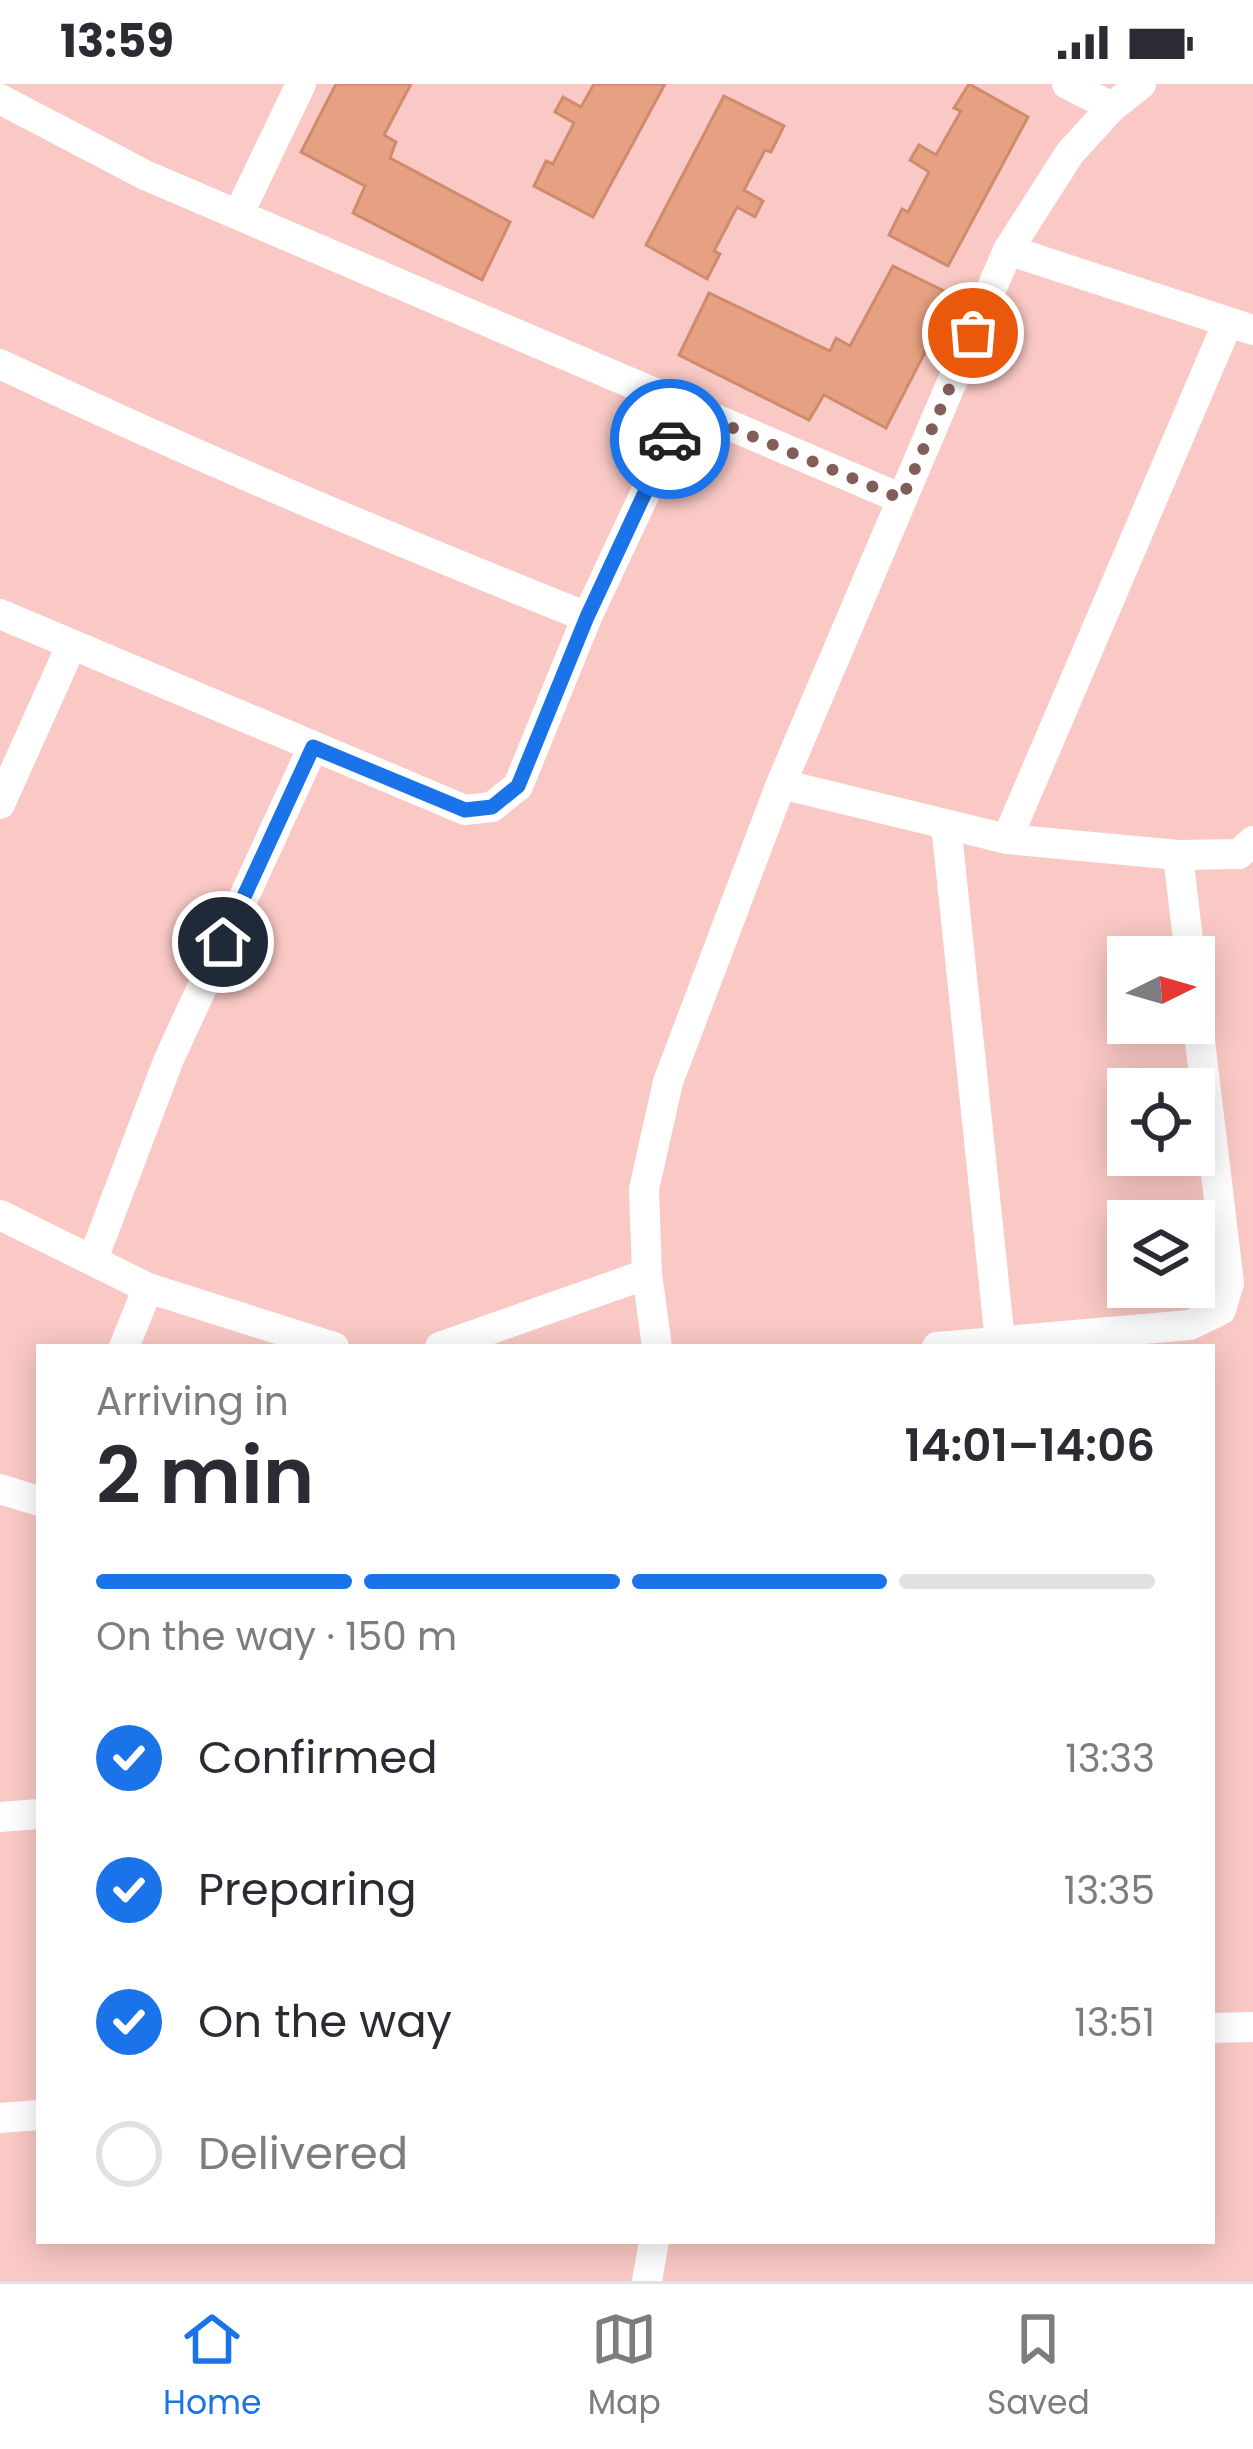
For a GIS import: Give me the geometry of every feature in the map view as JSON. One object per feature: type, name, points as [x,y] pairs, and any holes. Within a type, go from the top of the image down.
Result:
[{"type":"street","points":[[239,214],[301,84]]},
{"type":"street","points":[[1067,84],[1112,107]]},
{"type":"street","points":[[657,1344],[647,1274],[644,1189],[668,1082],[782,784],[1008,250],[1070,153],[1112,107],[1141,84]]},
{"type":"street","points":[[0,99],[146,175],[902,499]]},
{"type":"street","points":[[1007,839],[1241,326],[1008,250]]},
{"type":"street","points":[[0,364],[124,424],[365,528],[587,617]]},
{"type":"street","points":[[0,614],[465,810],[492,807],[518,786],[587,617],[685,408]]},
{"type":"street","points":[[0,804],[71,646]]},
{"type":"street","points":[[93,1258],[169,1059],[313,747]]},
{"type":"street","points":[[782,784],[1007,839],[1178,855],[1239,854],[1253,841]]},
{"type":"street","points":[[946,824],[1000,1341]]},
{"type":"street","points":[[1178,855],[1188,936]]},
{"type":"street","points":[[968,1344],[1190,1325],[1221,1310],[1229,1283],[1200,1044]]},
{"type":"street","points":[[0,1215],[148,1288],[325,1344]]},
{"type":"street","points":[[449,1344],[647,1274]]},
{"type":"street","points":[[125,1344],[148,1288]]},
{"type":"street","points":[[0,1489],[36,1500]]},
{"type":"street","points":[[0,1817],[36,1814]]},
{"type":"street","points":[[1215,2028],[1253,2026]]},
{"type":"street","points":[[0,2119],[36,2115]]},
{"type":"street","points":[[647,2281],[653,2244]]},
{"type":"building","points":[[336,84],[411,84],[384,135],[396,142],[390,158],[510,222],[482,280],[353,213],[365,186],[301,152]]},
{"type":"building","points":[[594,84],[665,84],[593,217],[534,186],[546,161],[553,164],[574,123],[555,112],[563,97],[581,107]]},
{"type":"building","points":[[969,84],[1028,117],[948,266],[889,235],[902,209],[908,212],[929,172],[910,160],[919,145],[936,155],[961,111],[954,108]]},
{"type":"building","points":[[724,96],[784,126],[744,190],[763,201],[755,217],[737,207],[714,251],[720,254],[707,279],[646,245]]},
{"type":"building","points":[[893,266],[954,296],[886,428],[824,395],[809,420],[679,355],[709,293],[830,351],[836,338],[850,346]]},
{"type":"way so far","points":[[670,439],[685,408],[902,499],[973,333]]},
{"type":"route","points":[[223,942],[313,747],[465,810],[492,807],[518,786],[587,617],[670,439]]}]
